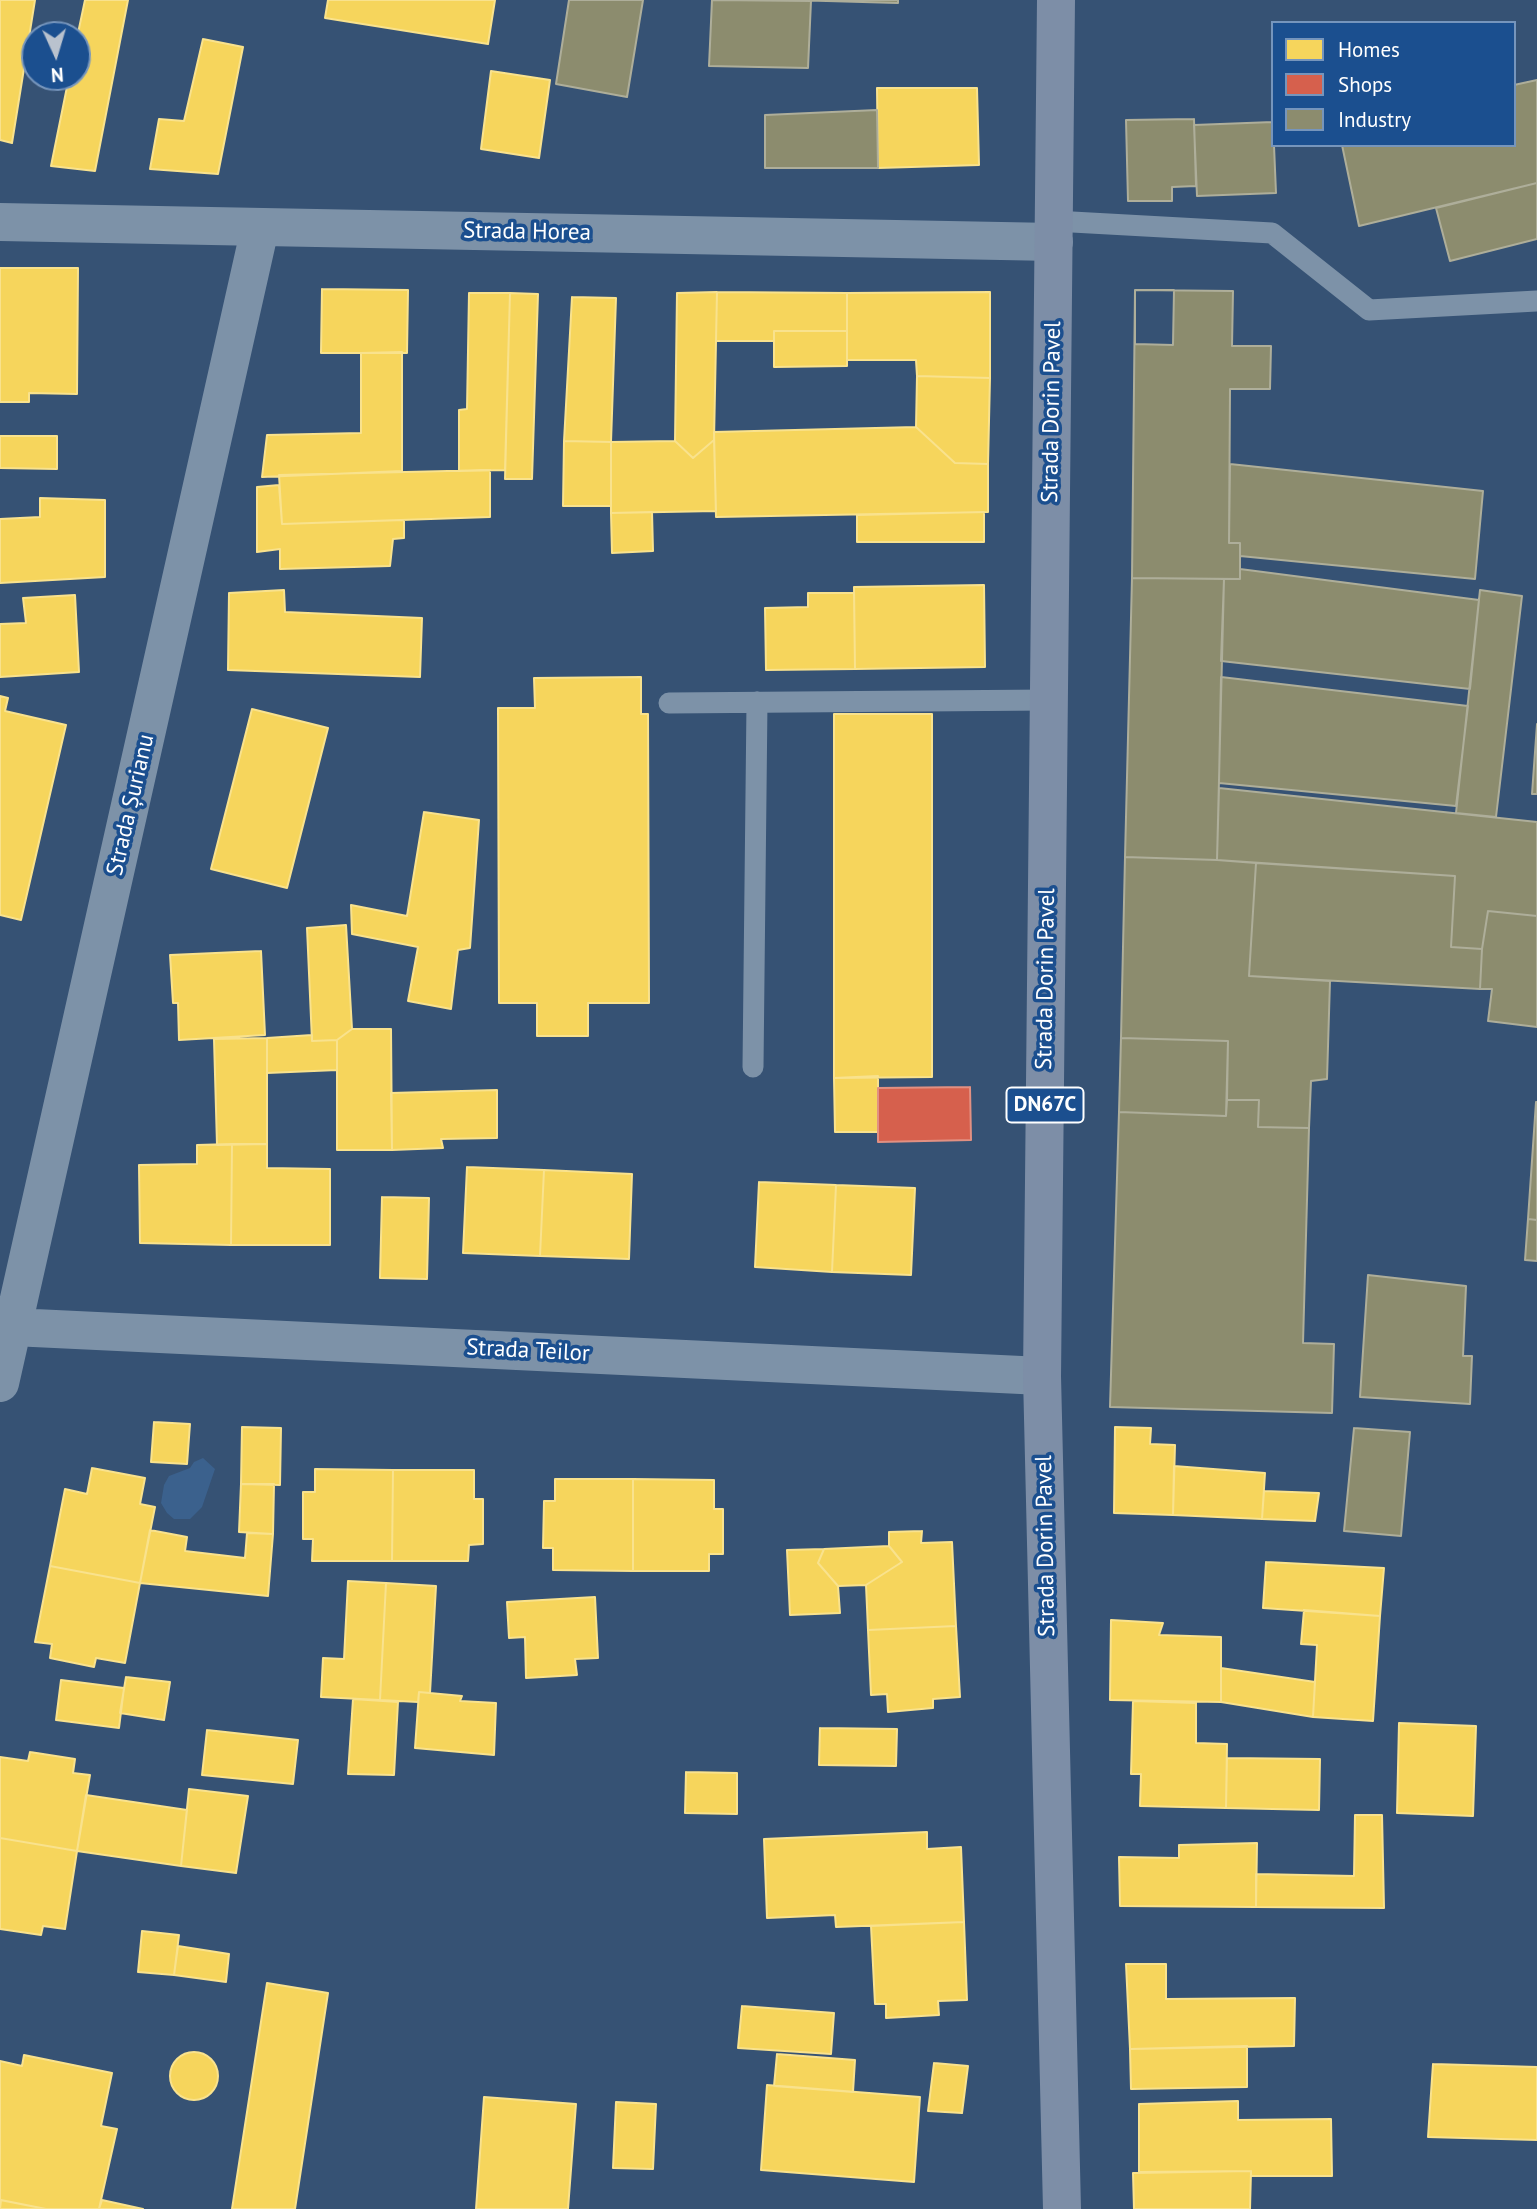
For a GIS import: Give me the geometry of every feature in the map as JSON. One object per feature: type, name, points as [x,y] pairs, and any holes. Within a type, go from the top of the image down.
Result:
[{"type":"main road","name":"Strada Dorin Pavel","points":[[1056,0],[1042,1376],[1062,2209]]},
{"type":"street","name":"Strada Horea","points":[[0,222],[260,228],[1054,232]]},
{"type":"street","name":"Strada Șurianu","points":[[0,1383],[7,1326],[260,228]]},
{"type":"street","name":"Strada Teilor","points":[[7,1326],[1042,1376]]},
{"type":"lane","points":[[1054,232],[1272,233],[1369,310],[1537,301]]},
{"type":"lane","points":[[669,703],[1049,700]]},
{"type":"lane","points":[[753,1067],[757,702]]},
{"type":"water","points":[[203,1458],[215,1469],[202,1507],[190,1519],[174,1519],[161,1503],[164,1485],[169,1476],[190,1468],[194,1462]]},
{"type":"building: Homes","points":[[0,0],[35,0],[32,21],[21,21],[21,87],[12,143],[0,140]]},
{"type":"building: Homes","points":[[85,0],[128,0],[95,171],[51,166],[66,91],[91,91],[91,21],[81,21]]},
{"type":"building: Homes","points":[[328,0],[495,0],[488,44],[325,18]]},
{"type":"building: Homes","points":[[203,39],[243,47],[218,174],[150,169],[159,119],[184,121]]},
{"type":"building: Homes","points":[[491,71],[550,80],[539,158],[481,149]]},
{"type":"building: Homes","points":[[877,88],[977,88],[979,165],[878,168]]},
{"type":"building: Homes","points":[[0,268],[78,268],[77,394],[29,393],[29,402],[0,402]]},
{"type":"building: Homes","points":[[322,289],[408,290],[407,353],[321,353]]},
{"type":"building: Homes","points":[[717,292],[847,293],[847,331],[774,331],[774,341],[716,341]]},
{"type":"building: Homes","points":[[717,292],[714,440],[693,458],[675,441],[677,293]]},
{"type":"building: Homes","points":[[990,292],[990,378],[917,376],[916,360],[847,360],[847,293]]},
{"type":"building: Homes","points":[[469,293],[510,293],[505,470],[459,471],[459,410],[467,409]]},
{"type":"building: Homes","points":[[510,293],[538,294],[532,479],[505,479]]},
{"type":"building: Homes","points":[[572,297],[616,298],[611,442],[564,441]]},
{"type":"building: Homes","points":[[774,331],[847,331],[847,366],[774,367]]},
{"type":"building: Homes","points":[[402,352],[402,471],[262,477],[267,435],[361,433],[361,353]]},
{"type":"building: Homes","points":[[917,376],[990,378],[988,464],[955,463],[916,427]]},
{"type":"building: Homes","points":[[916,427],[955,463],[988,464],[988,512],[716,517],[714,432]]},
{"type":"building: Homes","points":[[0,436],[57,436],[57,469],[0,468]]},
{"type":"building: Homes","points":[[714,440],[716,511],[611,513],[611,442],[675,441],[693,458]]},
{"type":"building: Homes","points":[[564,441],[611,442],[611,506],[563,506]]},
{"type":"building: Homes","points":[[490,470],[490,517],[282,524],[279,475]]},
{"type":"building: Homes","points":[[279,485],[282,524],[404,520],[404,538],[393,539],[390,566],[280,569],[280,549],[257,552],[257,487]]},
{"type":"building: Homes","points":[[40,498],[105,500],[105,577],[0,583],[0,519],[40,517]]},
{"type":"building: Homes","points":[[652,512],[653,551],[612,553],[611,513]]},
{"type":"building: Homes","points":[[984,512],[984,542],[857,542],[857,515]]},
{"type":"building: Homes","points":[[984,585],[985,667],[855,669],[854,587]]},
{"type":"building: Homes","points":[[284,590],[285,612],[422,618],[420,677],[228,670],[229,593]]},
{"type":"building: Homes","points":[[808,593],[854,593],[855,669],[766,670],[765,608],[808,607]]},
{"type":"building: Homes","points":[[75,595],[79,672],[0,677],[0,624],[26,623],[23,598]]},
{"type":"building: Homes","points":[[641,677],[641,714],[648,714],[649,1003],[588,1003],[588,1036],[537,1036],[537,1003],[499,1003],[498,708],[535,708],[534,678]]},
{"type":"building: Homes","points":[[0,696],[8,698],[5,711],[66,725],[21,920],[0,915]]},
{"type":"building: Homes","points":[[252,709],[328,728],[287,888],[211,869]]},
{"type":"building: Homes","points":[[834,714],[932,714],[932,1077],[834,1078]]},
{"type":"building: Homes","points":[[424,812],[479,820],[470,948],[458,950],[451,1009],[408,1001],[418,947],[352,934],[351,905],[407,916]]},
{"type":"building: Homes","points":[[346,925],[352,1029],[337,1040],[312,1041],[307,928]]},
{"type":"building: Homes","points":[[261,951],[265,1035],[179,1040],[178,1003],[173,1003],[170,955]]},
{"type":"building: Homes","points":[[352,1029],[391,1029],[392,1150],[337,1150],[337,1040]]},
{"type":"building: Homes","points":[[312,1035],[312,1041],[337,1040],[337,1070],[267,1073],[267,1038]]},
{"type":"building: Homes","points":[[267,1038],[267,1144],[217,1145],[214,1039]]},
{"type":"building: Homes","points":[[878,1076],[878,1132],[835,1132],[834,1078]]},
{"type":"building: Homes","points":[[497,1090],[497,1138],[441,1139],[443,1148],[392,1150],[391,1093]]},
{"type":"building: Homes","points":[[232,1144],[267,1144],[267,1168],[330,1169],[330,1245],[231,1245]]},
{"type":"building: Homes","points":[[232,1144],[231,1245],[140,1243],[139,1165],[197,1164],[197,1145]]},
{"type":"building: Homes","points":[[467,1167],[544,1170],[540,1256],[463,1253]]},
{"type":"building: Homes","points":[[544,1170],[632,1174],[629,1259],[540,1256]]},
{"type":"building: Homes","points":[[759,1182],[836,1185],[832,1272],[755,1267]]},
{"type":"building: Homes","points":[[836,1185],[915,1188],[911,1275],[832,1272]]},
{"type":"building: Homes","points":[[382,1197],[429,1198],[427,1279],[380,1278]]},
{"type":"building: Homes","points":[[154,1422],[190,1424],[187,1464],[151,1462]]},
{"type":"building: Homes","points":[[242,1427],[281,1428],[280,1485],[241,1484]]},
{"type":"building: Homes","points":[[1115,1427],[1151,1428],[1150,1444],[1175,1445],[1173,1515],[1114,1513]]},
{"type":"building: Homes","points":[[1174,1466],[1265,1473],[1262,1519],[1173,1515]]},
{"type":"building: Homes","points":[[92,1468],[145,1478],[140,1504],[155,1507],[140,1583],[50,1566],[65,1489],[87,1494]]},
{"type":"building: Homes","points":[[315,1469],[393,1470],[392,1561],[312,1561],[313,1539],[303,1539],[303,1492],[315,1492]]},
{"type":"building: Homes","points":[[393,1470],[474,1470],[474,1499],[483,1499],[483,1544],[469,1545],[468,1561],[392,1561]]},
{"type":"building: Homes","points":[[555,1479],[633,1479],[633,1571],[553,1570],[553,1548],[543,1548],[544,1501],[555,1501]]},
{"type":"building: Homes","points":[[633,1479],[714,1480],[714,1509],[723,1509],[723,1554],[709,1554],[709,1571],[633,1571]]},
{"type":"building: Homes","points":[[241,1484],[274,1484],[273,1534],[239,1532]]},
{"type":"building: Homes","points":[[1264,1491],[1319,1493],[1315,1521],[1262,1519]]},
{"type":"building: Homes","points":[[150,1530],[187,1537],[185,1551],[245,1558],[247,1533],[273,1534],[268,1596],[140,1583]]},
{"type":"building: Homes","points":[[922,1531],[921,1543],[952,1542],[956,1626],[868,1630],[866,1585],[902,1562],[889,1546],[889,1532]]},
{"type":"building: Homes","points":[[889,1546],[902,1562],[866,1585],[838,1586],[818,1563],[824,1549]]},
{"type":"building: Homes","points":[[824,1549],[818,1563],[838,1586],[840,1613],[790,1615],[787,1550]]},
{"type":"building: Homes","points":[[1266,1562],[1384,1568],[1380,1616],[1263,1608]]},
{"type":"building: Homes","points":[[50,1566],[140,1583],[125,1663],[96,1658],[94,1667],[50,1658],[52,1644],[35,1642]]},
{"type":"building: Homes","points":[[348,1581],[386,1583],[380,1700],[321,1697],[323,1658],[344,1659]]},
{"type":"building: Homes","points":[[386,1583],[436,1586],[430,1693],[419,1692],[418,1702],[380,1700]]},
{"type":"building: Homes","points":[[595,1597],[598,1658],[575,1659],[577,1675],[526,1678],[525,1637],[509,1638],[507,1602]]},
{"type":"building: Homes","points":[[1304,1610],[1380,1616],[1373,1721],[1313,1717],[1317,1645],[1301,1644]]},
{"type":"building: Homes","points":[[1111,1620],[1163,1623],[1159,1635],[1221,1637],[1221,1702],[1110,1700]]},
{"type":"building: Homes","points":[[956,1626],[960,1697],[933,1699],[933,1708],[888,1712],[887,1694],[871,1695],[868,1630]]},
{"type":"building: Homes","points":[[1221,1668],[1315,1682],[1313,1717],[1221,1702]]},
{"type":"building: Homes","points":[[126,1677],[170,1682],[164,1720],[120,1713]]},
{"type":"building: Homes","points":[[61,1680],[124,1688],[119,1728],[56,1720]]},
{"type":"building: Homes","points":[[419,1692],[462,1696],[460,1701],[496,1703],[494,1755],[415,1748]]},
{"type":"building: Homes","points":[[353,1699],[398,1702],[394,1775],[348,1774]]},
{"type":"building: Homes","points":[[1133,1701],[1196,1703],[1196,1743],[1227,1744],[1226,1808],[1140,1806],[1141,1774],[1131,1774]]},
{"type":"building: Homes","points":[[1399,1723],[1476,1726],[1473,1816],[1397,1813]]},
{"type":"building: Homes","points":[[820,1728],[897,1729],[896,1766],[819,1765]]},
{"type":"building: Homes","points":[[207,1730],[298,1740],[293,1784],[202,1775]]},
{"type":"building: Homes","points":[[30,1752],[75,1759],[73,1773],[90,1775],[77,1851],[0,1838],[0,1757],[28,1761]]},
{"type":"building: Homes","points":[[1227,1758],[1320,1759],[1319,1810],[1226,1808]]},
{"type":"building: Homes","points":[[686,1772],[737,1773],[737,1814],[685,1813]]},
{"type":"building: Homes","points":[[189,1789],[248,1796],[236,1873],[181,1866]]},
{"type":"building: Homes","points":[[86,1795],[187,1810],[181,1866],[77,1851]]},
{"type":"building: Homes","points":[[1355,1815],[1382,1815],[1384,1908],[1256,1907],[1256,1874],[1354,1876]]},
{"type":"building: Homes","points":[[927,1832],[927,1849],[961,1847],[964,1922],[836,1927],[835,1915],[767,1918],[764,1839]]},
{"type":"building: Homes","points":[[0,1838],[77,1851],[65,1929],[43,1926],[41,1935],[0,1929]]},
{"type":"building: Homes","points":[[1257,1843],[1256,1907],[1120,1906],[1119,1857],[1179,1858],[1179,1845]]},
{"type":"building: Homes","points":[[964,1922],[967,2000],[938,2001],[939,2015],[886,2018],[886,2004],[875,2004],[871,1926]]},
{"type":"building: Homes","points":[[142,1931],[179,1935],[174,1975],[138,1972]]},
{"type":"building: Homes","points":[[178,1946],[229,1954],[226,1982],[174,1975]]},
{"type":"building: Homes","points":[[1126,1964],[1166,1964],[1166,1999],[1295,1998],[1294,2046],[1130,2049]]},
{"type":"building: Homes","points":[[267,1983],[328,1993],[295,2209],[232,2209]]},
{"type":"building: Homes","points":[[742,2006],[834,2013],[831,2054],[738,2048]]},
{"type":"building: Homes","points":[[1247,2046],[1247,2087],[1131,2089],[1130,2049]]},
{"type":"building: Homes","points":[[194,2052],[211,2059],[218,2076],[211,2093],[194,2100],[177,2093],[170,2076],[177,2059]]},
{"type":"building: Homes","points":[[777,2054],[855,2060],[853,2092],[774,2086]]},
{"type":"building: Homes","points":[[24,2055],[112,2073],[101,2126],[117,2129],[99,2209],[46,2209],[0,2200],[0,2061],[22,2066]]},
{"type":"building: Homes","points":[[934,2063],[968,2066],[962,2113],[928,2111]]},
{"type":"building: Homes","points":[[1433,2064],[1537,2067],[1537,2140],[1428,2137]]},
{"type":"building: Homes","points":[[767,2085],[920,2097],[914,2182],[761,2170]]},
{"type":"building: Homes","points":[[484,2097],[576,2104],[568,2209],[476,2209]]},
{"type":"building: Homes","points":[[1238,2101],[1238,2120],[1331,2119],[1332,2176],[1251,2176],[1251,2171],[1139,2172],[1139,2104]]},
{"type":"building: Homes","points":[[616,2102],[656,2104],[653,2169],[613,2168]]},
{"type":"building: Homes","points":[[1251,2171],[1250,2209],[1134,2209],[1133,2173]]},
{"type":"building: Homes","points":[[1,2200],[46,2209],[0,2209]]},
{"type":"building: Homes","points":[[102,2200],[143,2209],[99,2209]]},
{"type":"building: Shops","points":[[970,1087],[971,1140],[878,1142],[878,1088]]},
{"type":"building: Industry","points":[[569,0],[643,0],[627,97],[556,84]]},
{"type":"building: Industry","points":[[712,0],[811,1],[808,68],[709,66]]},
{"type":"building: Industry","points":[[791,0],[898,0],[898,3]]},
{"type":"building: Industry","points":[[1537,80],[1537,183],[1359,226],[1342,147],[1516,147],[1516,85]]},
{"type":"building: Industry","points":[[877,110],[878,168],[765,168],[765,115]]},
{"type":"building: Industry","points":[[1194,119],[1196,186],[1172,187],[1172,201],[1128,201],[1126,120]]},
{"type":"building: Industry","points":[[1271,122],[1276,193],[1197,196],[1194,125]]},
{"type":"building: Industry","points":[[1537,183],[1537,239],[1450,261],[1436,208]]},
{"type":"building: Industry","points":[[1135,290],[1233,291],[1232,346],[1271,346],[1270,389],[1230,389],[1229,543],[1240,543],[1240,579],[1132,578]]},
{"type":"building: Industry","points":[[1135,290],[1174,290],[1173,345],[1135,344]]},
{"type":"building: Industry","points":[[1230,464],[1483,491],[1475,579],[1240,556],[1240,543],[1229,543]]},
{"type":"building: Industry","points":[[1240,569],[1479,600],[1470,689],[1221,661],[1224,579],[1240,579]]},
{"type":"building: Industry","points":[[1132,578],[1224,579],[1217,860],[1125,857]]},
{"type":"building: Industry","points":[[1480,590],[1522,596],[1496,817],[1456,813]]},
{"type":"building: Industry","points":[[1221,677],[1468,706],[1456,806],[1219,783]]},
{"type":"building: Industry","points":[[1537,724],[1537,794],[1532,794]]},
{"type":"building: Industry","points":[[1219,788],[1537,822],[1537,916],[1488,911],[1482,949],[1451,947],[1455,876],[1217,860]]},
{"type":"building: Industry","points":[[1125,857],[1256,863],[1249,976],[1330,981],[1327,1079],[1311,1081],[1309,1128],[1258,1127],[1259,1100],[1227,1100],[1228,1041],[1121,1038]]},
{"type":"building: Industry","points":[[1256,863],[1455,876],[1451,947],[1482,949],[1480,989],[1249,976]]},
{"type":"building: Industry","points":[[1488,911],[1537,916],[1537,1027],[1488,1021],[1492,989],[1480,989]]},
{"type":"building: Industry","points":[[1121,1038],[1228,1041],[1226,1116],[1119,1112]]},
{"type":"building: Industry","points":[[1227,1100],[1259,1100],[1258,1127],[1309,1128],[1303,1343],[1334,1344],[1332,1413],[1110,1407],[1119,1112],[1226,1116]]},
{"type":"building: Industry","points":[[1537,1102],[1537,1220],[1528,1219]]},
{"type":"building: Industry","points":[[1528,1219],[1537,1220],[1537,1261],[1525,1260]]},
{"type":"building: Industry","points":[[1368,1275],[1466,1286],[1463,1356],[1472,1356],[1470,1404],[1360,1397]]},
{"type":"building: Industry","points":[[1354,1428],[1410,1432],[1401,1536],[1344,1531]]}]
